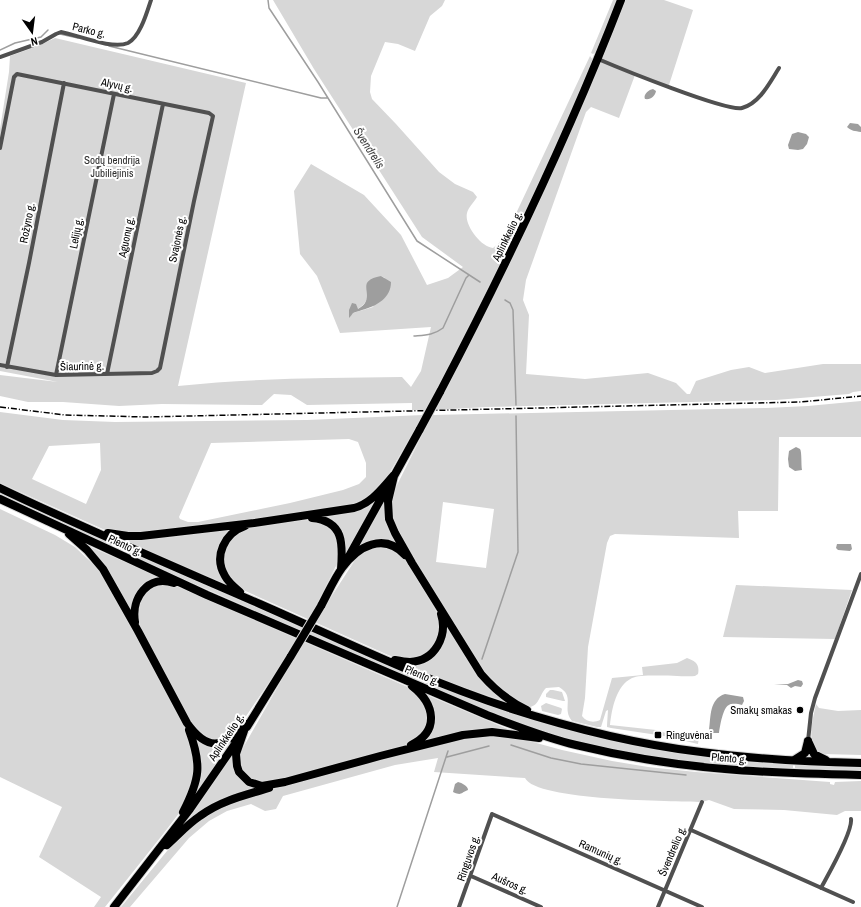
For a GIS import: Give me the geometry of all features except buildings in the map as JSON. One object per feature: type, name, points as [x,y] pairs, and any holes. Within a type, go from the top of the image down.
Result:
[{"type":"highway","name":"Aplinkkelio g.","points":[[114,907],[190,809],[244,731],[291,656],[420,429],[518,240],[598,59],[621,0]]},
{"type":"highway","points":[[80,524],[115,535],[141,536],[297,517],[361,506],[373,498],[394,475]]},
{"type":"highway","points":[[394,475],[388,501],[389,520],[412,563],[481,674],[504,697],[526,709],[557,719],[568,725]]},
{"type":"highway","name":"Plento g.","points":[[0,488],[387,660],[445,685],[509,708],[568,725],[691,751],[794,760],[861,763]]},
{"type":"highway","name":"Plento g.","points":[[0,499],[208,595],[404,680],[487,715],[530,731],[574,745],[632,757],[724,769],[793,774],[861,775]]},
{"type":"highway","points":[[297,517],[321,519],[334,527],[342,541],[342,568]]},
{"type":"highway","points":[[250,599],[233,586],[225,577],[221,569],[220,556],[223,544],[233,532],[239,528],[254,523]]},
{"type":"highway","points":[[63,528],[95,559],[102,569],[138,631],[187,723],[195,734],[202,740],[222,743],[231,739],[249,723]]},
{"type":"highway","points":[[342,568],[364,547],[380,543],[387,543],[395,547],[412,563]]},
{"type":"highway","points":[[138,631],[134,612],[135,606],[138,596],[149,586],[168,581],[208,595]]},
{"type":"highway","points":[[387,660],[410,662],[420,660],[429,656],[435,650],[442,635],[444,626],[437,604]]},
{"type":"highway","points":[[380,756],[416,742],[422,738],[430,724],[431,712],[426,698],[404,680]]},
{"type":"highway","points":[[174,830],[193,792],[197,774],[196,751],[187,723]]},
{"type":"highway","points":[[244,731],[236,759],[239,772],[244,778],[254,785],[262,786],[284,782]]},
{"type":"highway","points":[[148,865],[191,822],[210,809],[230,800],[284,782],[463,735],[478,733],[507,733],[574,745]]},
{"type":"highway","points":[[794,760],[805,753],[808,740]]},
{"type":"highway","points":[[808,740],[814,754],[832,762]]},
{"type":"street","name":"Parko g.","points":[[0,57],[42,42],[61,32],[106,44],[118,45],[128,43],[136,35],[143,22],[151,0]]},
{"type":"street","points":[[598,59],[699,98],[738,109],[749,106],[757,100],[779,68]]},
{"type":"street","name":"Alyvų g.","points":[[0,148],[14,77],[17,74],[209,113],[213,116]]},
{"type":"street","name":"Rožyno g.","points":[[7,366],[64,84]]},
{"type":"street","name":"Lelijų g.","points":[[56,375],[114,94]]},
{"type":"street","name":"Aguonų g.","points":[[107,374],[163,104]]},
{"type":"street","name":"Svajonės g.","points":[[161,365],[194,200],[213,116]]},
{"type":"street","name":"Šiaurinė g.","points":[[0,365],[56,375],[152,373],[157,371],[161,365]]},
{"type":"street","points":[[808,740],[811,713],[815,698],[861,574]]},
{"type":"street","name":"Švendrelio g.","points":[[658,907],[702,802]]},
{"type":"street","name":"Ringuvos g.","points":[[460,907],[492,814]]},
{"type":"street","name":"Ramunių g.","points":[[492,814],[702,907]]},
{"type":"street","points":[[821,888],[847,838],[851,827],[851,819]]},
{"type":"street","points":[[691,830],[853,902]]},
{"type":"street","name":"Aušros g.","points":[[471,876],[541,907]]},
{"type":"green space","name":"Sodų bendrija Jubiliejinis","points":[[273,0],[445,0],[442,6],[430,16],[415,51],[398,44],[385,42],[371,76],[370,92],[372,99],[439,172],[455,184],[473,192],[477,197],[467,213],[468,223],[474,235],[483,244],[493,248],[499,243],[512,222],[590,56],[593,60],[593,64],[518,231],[439,388],[437,388],[426,410],[412,410],[412,403],[307,405],[291,395],[274,394],[262,405],[162,404],[119,406],[63,402],[28,402],[0,396],[0,375],[58,382],[0,371],[0,129],[10,56],[55,38],[246,83],[178,386],[262,380],[402,377],[411,387],[421,371],[431,327],[340,333],[317,276],[300,254],[294,191],[311,164],[364,195],[401,235],[427,285],[448,278],[463,267],[422,237],[314,69]],"holes":[[[381,276],[385,278],[373,307],[353,313],[364,304]]]},
{"type":"green space","points":[[613,0],[618,0],[597,51],[593,54],[591,53]]},
{"type":"green space","points":[[625,0],[664,0],[693,10],[668,88],[635,75],[619,118],[591,107],[586,112],[526,280],[523,300],[529,315],[526,374],[585,379],[648,373],[676,383],[687,394],[690,394],[696,381],[731,370],[749,367],[765,373],[823,364],[861,364],[861,391],[849,394],[776,400],[486,407],[435,410],[512,259],[536,208],[582,105]]},
{"type":"green space","points":[[861,401],[861,437],[779,437],[778,511],[738,511],[739,538],[615,534],[610,536],[607,543],[588,647],[585,698],[582,716],[586,720],[590,721],[600,720],[612,678],[643,675],[642,667],[677,663],[687,658],[698,665],[698,674],[695,676],[644,676],[632,678],[622,686],[616,698],[610,725],[656,730],[692,741],[699,737],[698,744],[664,736],[607,727],[608,710],[606,711],[601,727],[572,721],[568,712],[567,695],[559,687],[546,688],[534,705],[527,707],[489,681],[405,546],[391,515],[391,497],[432,415],[808,406]],"holes":[[[443,502],[494,509],[486,568],[436,562]]]},
{"type":"green space","points":[[0,412],[63,420],[115,422],[307,420],[423,415],[386,479],[369,498],[344,507],[156,533],[120,533],[105,530],[0,483]],"holes":[[[349,439],[358,442],[366,463],[366,477],[359,484],[343,490],[290,503],[198,522],[188,522],[180,519],[179,517],[211,443]],[[100,443],[101,470],[86,504],[32,479],[49,446]]]},
{"type":"green space","points":[[0,490],[160,565],[390,666],[559,727],[793,763],[793,770],[743,768],[642,756],[579,743],[485,712],[106,545],[0,495]]},
{"type":"green space","points":[[385,499],[398,546],[357,549]]},
{"type":"green space","points":[[375,501],[345,555],[345,544],[321,516],[365,507]]},
{"type":"green space","points":[[0,509],[55,535],[75,547],[97,568],[99,567],[184,723],[194,752],[194,783],[180,812],[105,907],[94,907],[101,897],[39,857],[62,807],[0,777]]},
{"type":"green space","points":[[310,520],[329,525],[338,537],[339,560],[315,608],[322,611],[355,560],[368,549],[386,546],[401,554],[435,609],[440,620],[441,632],[429,654],[415,660],[402,660],[243,590],[235,585],[225,571],[224,548],[228,541],[244,529],[278,523]]},
{"type":"green space","points":[[234,528],[221,542],[228,585],[119,538],[162,538]]},
{"type":"green space","points":[[86,545],[164,579],[155,580],[130,614]]},
{"type":"green space","points":[[167,584],[176,586],[410,688],[423,698],[429,718],[425,731],[408,744],[275,782],[264,783],[249,779],[244,776],[242,771],[240,764],[240,753],[297,653],[291,650],[236,731],[231,736],[212,741],[196,732],[137,622],[138,602],[148,590],[157,585]]},
{"type":"green space","points":[[736,585],[852,590],[835,639],[723,637]]},
{"type":"green space","points":[[446,622],[493,692],[506,702],[457,685],[408,665],[435,654]]},
{"type":"green space","points":[[550,690],[562,692],[565,701],[546,697],[546,694]]},
{"type":"green space","points":[[427,695],[517,733],[422,743],[434,720],[433,709]]},
{"type":"green space","points":[[546,703],[561,708],[561,714],[558,715],[542,711],[541,706]]},
{"type":"green space","points":[[816,704],[819,708],[838,711],[861,710],[861,755],[823,754],[817,751],[813,746],[811,732]]},
{"type":"green space","points":[[492,735],[529,741],[612,761],[648,767],[830,782],[830,784],[834,785],[835,782],[861,781],[861,811],[845,811],[837,815],[784,810],[734,809],[709,800],[702,802],[637,800],[579,795],[535,786],[525,778],[434,772],[438,758],[395,765],[283,796],[276,809],[265,811],[251,804],[227,811],[209,821],[189,838],[130,907],[121,907],[184,832],[197,821],[228,803],[284,786],[456,739]]},
{"type":"green space","points":[[194,737],[215,747],[231,743],[195,795]]},
{"type":"green space","points":[[234,753],[248,785],[257,789],[185,824]]},
{"type":"green space","points":[[795,764],[861,766],[861,772],[795,770]]},
{"type":"shaded area","points":[[653,89],[656,91],[654,96],[649,99],[645,99],[646,93]]},
{"type":"shaded area","points":[[850,123],[858,124],[861,127],[861,132],[853,131],[847,127]]},
{"type":"shaded area","points":[[798,132],[806,134],[809,137],[807,144],[803,149],[789,149],[788,145],[792,134]]},
{"type":"shaded area","points":[[381,276],[391,282],[389,293],[386,297],[378,304],[353,313],[349,318],[349,310],[352,303],[356,304],[358,309],[363,305],[367,299],[367,284],[373,278]]},
{"type":"shaded area","points":[[796,447],[801,451],[802,470],[795,471],[789,467],[788,459],[789,451]]},
{"type":"shaded area","points":[[837,544],[851,544],[852,549],[850,551],[838,550],[836,548]]},
{"type":"shaded area","points":[[798,680],[802,681],[803,684],[801,687],[795,686],[791,688],[787,685],[774,685],[788,684]]},
{"type":"shaded area","points":[[725,694],[743,697],[744,701],[742,705],[732,704],[727,706],[722,717],[719,733],[711,733],[709,730],[713,704],[720,696]]},
{"type":"shaded area","points":[[458,782],[466,786],[468,790],[460,794],[453,792],[455,784]]},
{"type":"waterway","name":"Švendrelis","points":[[268,0],[269,8],[318,82],[417,241],[480,282]]},
{"type":"waterway","points":[[0,50],[15,43],[41,37],[48,30]]},
{"type":"waterway","points":[[60,34],[78,38]]},
{"type":"waterway","points":[[109,46],[321,98],[327,98]]},
{"type":"waterway","points":[[414,336],[426,335],[443,328],[466,278],[469,275]]},
{"type":"waterway","points":[[505,300],[510,303],[513,310],[516,405]]},
{"type":"waterway","points":[[482,659],[518,552],[516,416]]},
{"type":"waterway","points":[[511,745],[551,758],[581,764],[686,775]]},
{"type":"waterway","points":[[447,757],[489,746]]},
{"type":"waterway","points":[[397,907],[448,751]]},
{"type":"railway","points":[[0,407],[65,415],[146,417],[801,402],[861,396]]},
{"type":"place","name":"Smakų smakas","points":[[800,710]]},
{"type":"place","name":"Ringuvėnai","points":[[658,735]]}]
